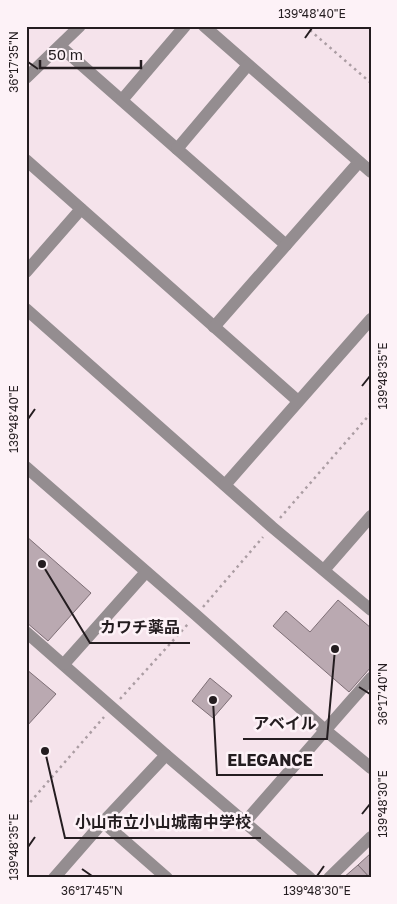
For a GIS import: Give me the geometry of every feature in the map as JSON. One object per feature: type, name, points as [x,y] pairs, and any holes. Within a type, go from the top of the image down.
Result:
[{"type":"street","points":[[26,78],[80,26]]},
{"type":"street","points":[[122,100],[185,26]]},
{"type":"street","points":[[204,26],[371,172]]},
{"type":"street","points":[[60,46],[286,244]]},
{"type":"street","points":[[177,149],[248,65]]},
{"type":"street","points":[[26,160],[298,401]]},
{"type":"street","points":[[214,327],[359,162]]},
{"type":"street","points":[[26,272],[81,209]]},
{"type":"street","points":[[26,309],[225,485],[371,610]]},
{"type":"street","points":[[225,485],[371,319]]},
{"type":"street","points":[[26,467],[325,730],[371,768]]},
{"type":"street","points":[[324,570],[371,516]]},
{"type":"street","points":[[64,664],[146,572]]},
{"type":"street","points":[[26,632],[310,878]]},
{"type":"street","points":[[245,822],[371,678]]},
{"type":"street","points":[[54,878],[166,755]]},
{"type":"street","points":[[103,822],[167,878]]},
{"type":"street","points":[[329,878],[371,837]]},
{"type":"path","points":[[305,26],[371,83]]},
{"type":"building","points":[[26,536],[91,593],[48,641],[26,622]]},
{"type":"building","points":[[338,600],[371,628],[371,667],[349,692],[273,626],[286,611],[310,632]]},
{"type":"building","points":[[26,669],[56,694],[26,727]]},
{"type":"building","points":[[210,678],[232,696],[213,718],[192,701]]},
{"type":"building","points":[[371,853],[371,878],[370,878],[358,865]]},
{"type":"building","points":[[358,865],[370,878],[343,878]]},
{"type":"place","name":"カワチ薬品","points":[[42,564]]},
{"type":"place","name":"アベイル","points":[[335,649]]},
{"type":"place","name":"ELEGANCE","points":[[213,700]]},
{"type":"place","name":"小山市立小山城南中学校","points":[[45,751]]}]
